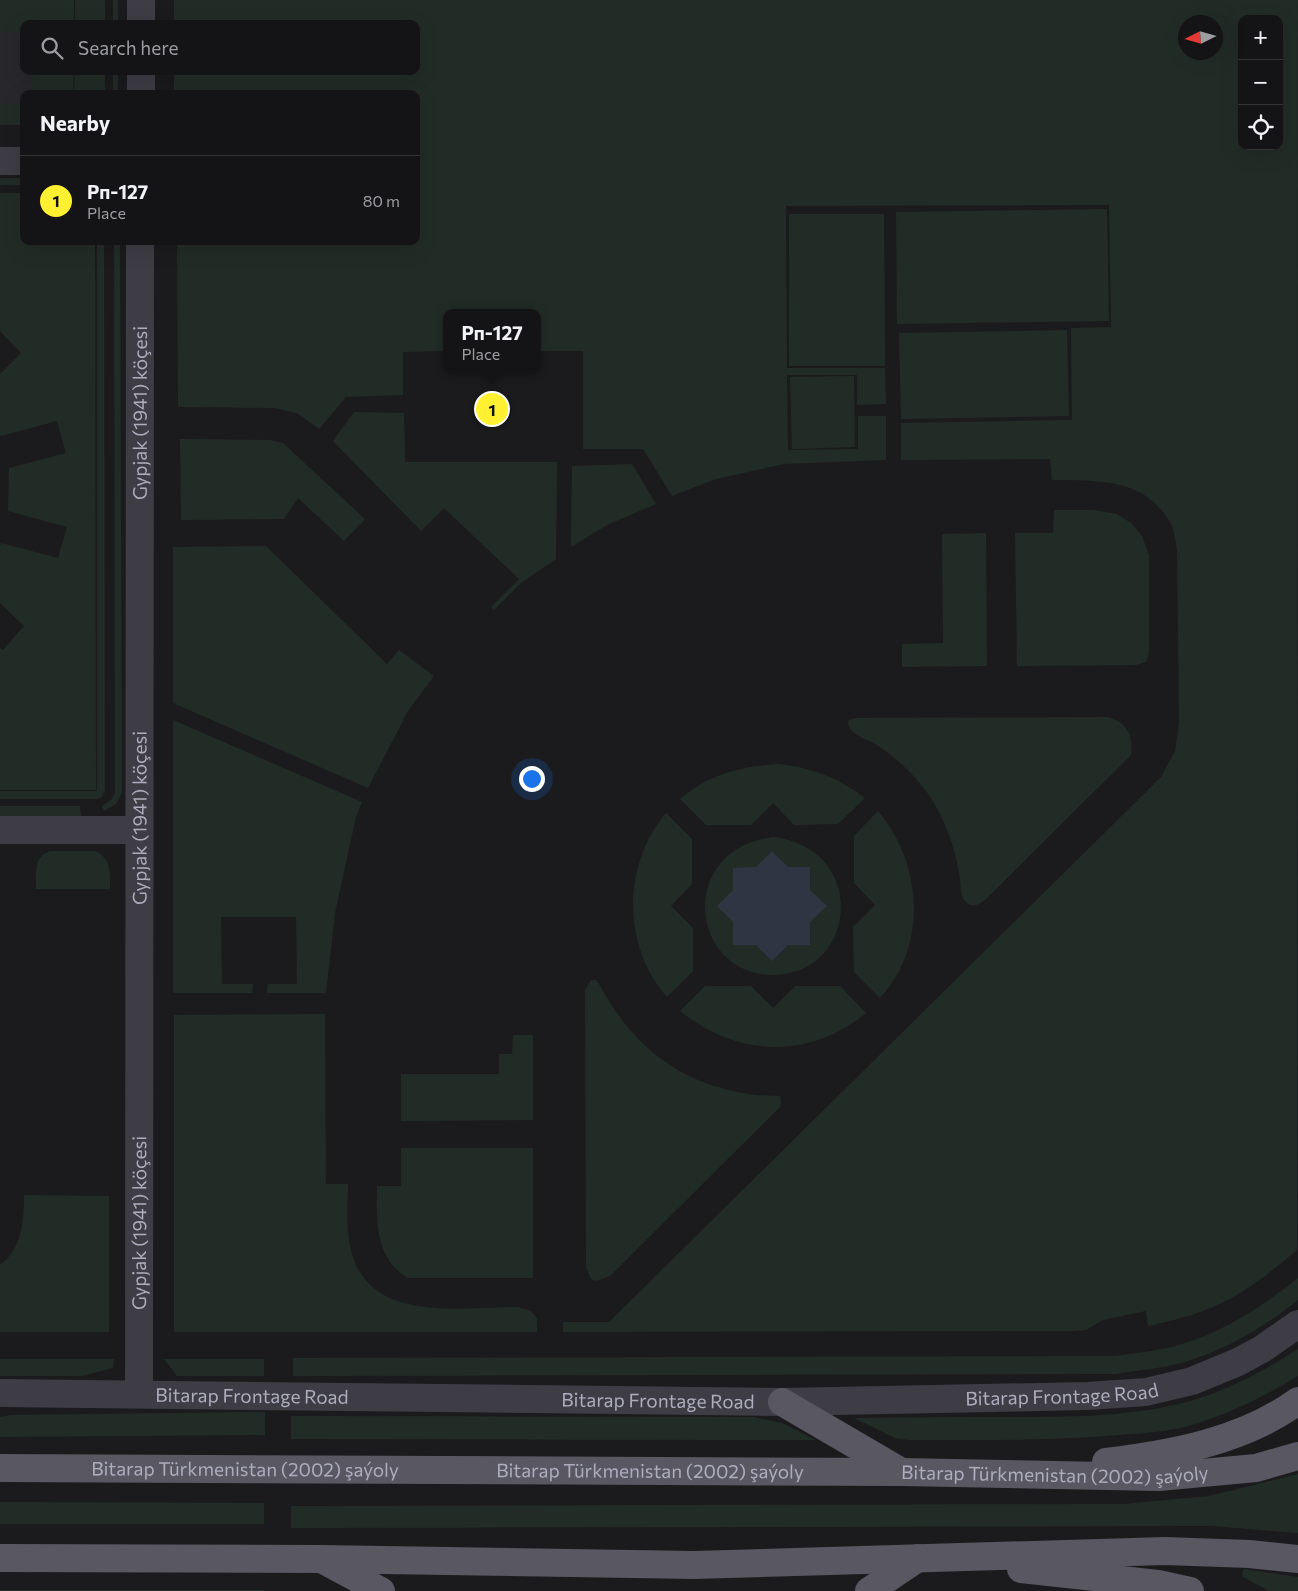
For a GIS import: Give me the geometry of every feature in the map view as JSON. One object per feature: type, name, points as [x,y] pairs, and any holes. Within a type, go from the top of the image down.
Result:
[{"type":"main road","points":[[997,1473],[1161,1455],[1230,1436],[1285,1411],[1298,1401]]},
{"type":"main road","points":[[782,1402],[902,1472]]},
{"type":"main road","name":"Bitarap Türkmenistan (2002) şaýoly","points":[[0,1468],[902,1472],[1159,1477],[1256,1468],[1298,1456]]},
{"type":"main road","points":[[0,1558],[322,1559],[694,1565],[1165,1550],[1249,1554],[1298,1560]]},
{"type":"main road","points":[[869,1591],[916,1558],[1158,1584],[1190,1591]]},
{"type":"main road","points":[[322,1559],[381,1591]]},
{"type":"street","points":[[141,0],[141,20]]},
{"type":"street","points":[[141,75],[141,90]]},
{"type":"street","points":[[0,161],[20,161]]},
{"type":"street","name":"Gypjak (1941) köçesi","points":[[139,1394],[140,245]]},
{"type":"street","points":[[0,830],[139,830]]},
{"type":"street","name":"Bitarap Frontage Road","points":[[0,1393],[782,1402],[1088,1396],[1146,1392],[1192,1381],[1238,1362],[1262,1349],[1298,1324]]},
{"type":"shaded area","points":[[0,0],[74,0],[74,20],[20,20],[20,75],[74,75],[73,90],[20,90],[20,125],[0,125]]},
{"type":"shaded area","points":[[0,0],[74,0],[74,20],[20,20],[20,32],[0,32]]},
{"type":"shaded area","points":[[75,0],[105,0],[105,20],[75,20]]},
{"type":"shaded area","points":[[113,0],[118,0],[118,20],[113,20]]},
{"type":"shaded area","points":[[174,0],[1298,0],[1297,1250],[1261,1279],[1228,1300],[1211,1308],[1172,1321],[1148,1326],[1146,1311],[1103,1320],[1086,1330],[1074,1331],[563,1332],[563,1322],[609,1322],[1161,777],[1175,751],[1179,723],[1177,548],[1170,522],[1159,507],[1147,497],[1133,489],[1118,484],[1052,480],[1050,459],[901,460],[901,423],[1072,420],[1071,328],[1111,327],[1109,205],[786,206],[787,368],[885,368],[886,404],[857,405],[857,375],[787,375],[788,450],[858,449],[858,416],[886,416],[886,460],[784,464],[716,479],[672,496],[643,449],[583,449],[583,351],[541,351],[541,309],[443,309],[443,351],[403,352],[403,395],[346,397],[319,429],[297,413],[275,408],[178,407],[177,245],[420,245],[420,90],[174,90],[174,75],[420,75],[420,20],[174,20]]},
{"type":"shaded area","points":[[32,75],[73,75],[73,90],[32,90]]},
{"type":"shaded area","points":[[75,75],[105,75],[105,90],[74,90]]},
{"type":"shaded area","points":[[113,75],[118,75],[118,90],[113,90]]},
{"type":"shaded area","points":[[0,103],[20,104],[20,124],[0,124]]},
{"type":"shaded area","points":[[0,178],[20,178],[20,185],[0,185]]},
{"type":"shaded area","points":[[0,193],[20,193],[20,245],[95,245],[96,790],[0,790],[0,648],[3,650],[24,626],[0,603],[0,546],[1,543],[58,558],[67,527],[8,511],[9,468],[66,453],[57,421],[1,436],[0,374],[21,353],[0,331]]},
{"type":"shaded area","points":[[1107,209],[1109,321],[897,324],[896,212]]},
{"type":"shaded area","points":[[789,214],[884,214],[885,366],[789,366]]},
{"type":"shaded area","points":[[97,245],[104,245],[105,791],[102,797],[97,799],[0,799],[0,791],[97,791]]},
{"type":"shaded area","points":[[114,245],[120,245],[122,793],[116,804],[104,811],[102,806],[111,800],[115,793]]},
{"type":"shaded area","points":[[1067,330],[1069,416],[901,419],[899,333]]},
{"type":"shaded area","points":[[854,376],[855,447],[792,449],[790,377]]},
{"type":"shaded area","points":[[354,412],[404,413],[405,462],[557,462],[556,559],[521,583],[494,610],[491,607],[519,579],[444,508],[421,531],[333,441]]},
{"type":"shaded area","points":[[180,439],[270,440],[283,443],[365,519],[344,541],[298,498],[284,519],[181,520]]},
{"type":"shaded area","points":[[632,464],[656,504],[607,525],[571,547],[572,466]]},
{"type":"shaded area","points":[[1054,510],[1094,510],[1117,514],[1131,523],[1142,536],[1149,555],[1149,653],[1146,662],[1136,665],[1017,666],[1015,533],[1053,533]]},
{"type":"shaded area","points":[[986,533],[987,666],[902,667],[902,644],[943,643],[942,534]]},
{"type":"shaded area","points":[[266,546],[387,664],[399,650],[434,676],[408,711],[368,788],[173,703],[173,547]]},
{"type":"shaded area","points":[[1108,717],[1120,722],[1128,731],[1132,748],[1131,755],[986,899],[979,904],[973,905],[968,904],[964,900],[952,843],[932,799],[903,765],[877,745],[855,734],[848,723],[849,720],[855,718]]},
{"type":"shaded area","points":[[173,720],[362,802],[356,817],[335,913],[326,993],[267,993],[268,984],[297,984],[296,917],[221,917],[222,984],[253,984],[252,993],[173,993]]},
{"type":"shaded area","points":[[779,764],[803,768],[835,779],[865,798],[838,824],[794,825],[773,803],[751,825],[706,825],[680,799],[691,790],[714,777],[739,769]]},
{"type":"shaded area","points":[[0,806],[80,806],[81,816],[0,816]]},
{"type":"shaded area","points":[[878,811],[893,832],[904,855],[911,880],[914,905],[912,930],[906,954],[896,977],[880,998],[854,972],[853,927],[875,905],[854,883],[854,836]]},
{"type":"shaded area","points":[[666,813],[692,839],[692,884],[671,906],[693,928],[693,971],[667,997],[652,977],[642,954],[635,930],[633,905],[635,881],[641,857],[652,834]]},
{"type":"shaded area","points":[[773,837],[804,846],[825,863],[838,885],[841,910],[836,934],[822,955],[801,970],[773,975],[745,970],[724,955],[711,935],[705,911],[708,886],[720,864],[741,847]],"holes":[[[772,851],[810,890],[733,945],[733,922],[718,906]]]},
{"type":"shaded area","points":[[50,851],[95,851],[101,854],[109,867],[110,889],[36,889],[38,862],[41,857]]},
{"type":"shaded area","points":[[591,980],[596,980],[625,1024],[640,1041],[675,1068],[695,1079],[718,1087],[747,1094],[780,1096],[781,1106],[610,1276],[597,1281],[591,1279],[586,1267],[585,990]]},
{"type":"shaded area","points":[[705,986],[751,986],[773,1008],[795,986],[840,986],[866,1013],[844,1028],[821,1039],[797,1045],[773,1047],[749,1044],[725,1037],[702,1026],[680,1011]]},
{"type":"shaded area","points":[[325,1014],[326,1184],[348,1184],[350,1248],[364,1278],[380,1293],[400,1302],[423,1307],[448,1309],[518,1307],[531,1311],[537,1318],[537,1332],[174,1332],[174,1015]]},
{"type":"shaded area","points":[[513,1035],[533,1035],[533,1120],[401,1121],[401,1074],[499,1074],[499,1054],[512,1054]]},
{"type":"shaded area","points":[[401,1148],[533,1148],[533,1278],[408,1278],[397,1270],[383,1249],[380,1237],[377,1212],[377,1186],[401,1186]]},
{"type":"shaded area","points":[[24,1195],[109,1196],[109,1332],[0,1332],[0,1265],[13,1251],[17,1243],[22,1224]]},
{"type":"shaded area","points":[[1298,1278],[1298,1300],[1273,1319],[1232,1343],[1203,1356],[1179,1363],[1116,1374],[293,1376],[293,1358],[1114,1356],[1148,1352],[1198,1339],[1243,1317]]},
{"type":"shaded area","points":[[1298,1349],[1298,1376],[1271,1392],[1229,1412],[1199,1423],[1165,1431],[1056,1439],[908,1440],[895,1438],[854,1418],[1074,1416],[1135,1412],[1174,1405],[1207,1396],[1238,1383]]},
{"type":"shaded area","points":[[0,1359],[114,1359],[113,1368],[82,1376],[0,1376]]},
{"type":"shaded area","points":[[164,1359],[264,1359],[264,1376],[177,1376]]},
{"type":"shaded area","points":[[265,1412],[265,1435],[0,1437],[0,1417],[11,1415]]},
{"type":"shaded area","points":[[291,1416],[754,1417],[782,1423],[816,1440],[291,1439]]},
{"type":"shaded area","points":[[1298,1474],[1298,1533],[1212,1526],[291,1528],[291,1506],[1124,1504],[1209,1496]]},
{"type":"shaded area","points":[[0,1502],[264,1503],[264,1524],[0,1524]]},
{"type":"shaded area","points":[[1244,1569],[1298,1577],[1298,1591],[1269,1591],[1243,1577],[1242,1572]]},
{"type":"shaded area","points":[[264,1590],[264,1591],[0,1591]]},
{"type":"water","points":[[772,851],[788,867],[810,867],[810,890],[827,906],[810,922],[810,945],[788,945],[772,961],[756,945],[733,945],[733,922],[717,906],[733,890],[733,868],[756,867]]},
{"type":"place","name":"Рп-127","points":[[492,409]]}]
